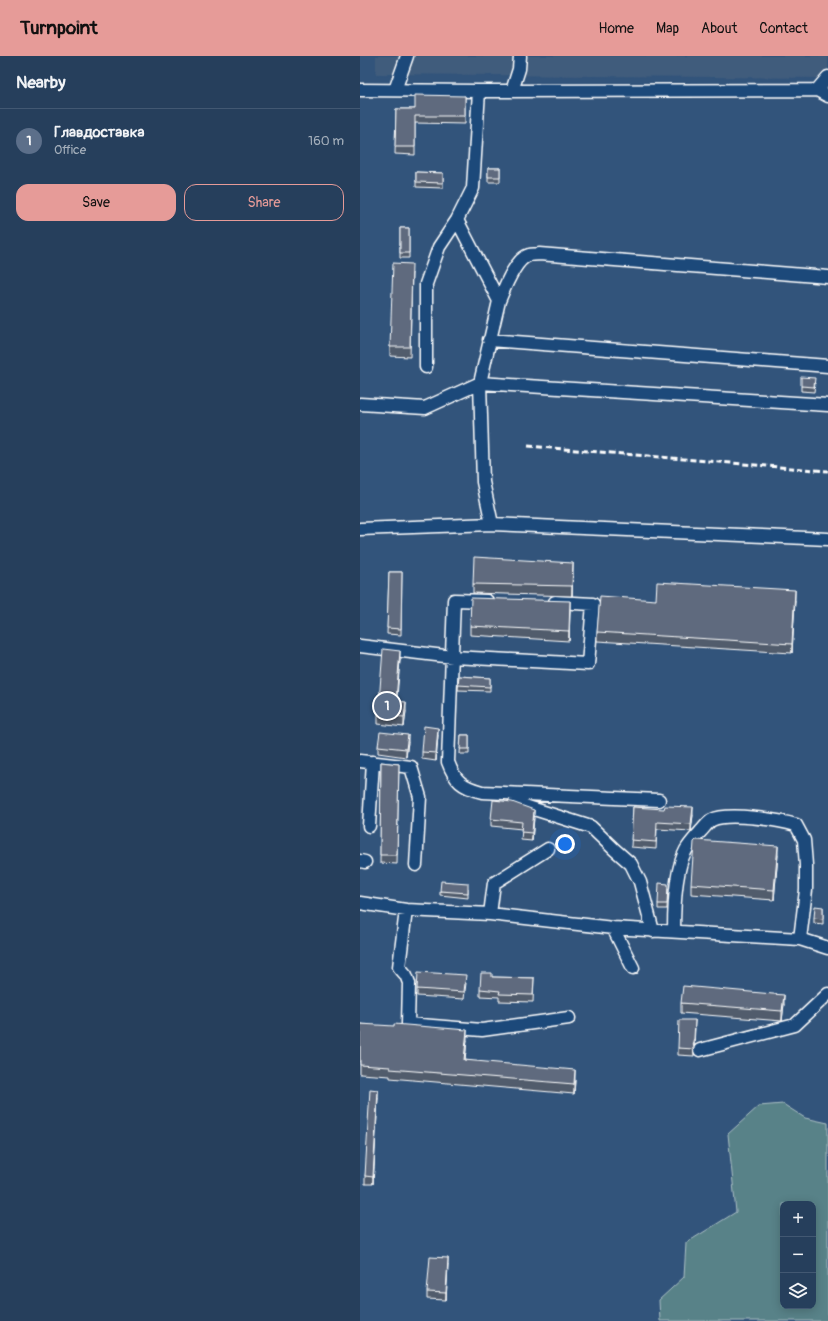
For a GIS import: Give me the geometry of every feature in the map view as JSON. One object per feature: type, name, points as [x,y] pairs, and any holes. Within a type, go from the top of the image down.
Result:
[{"type":"street","points":[[395,90],[407,56]]},
{"type":"street","points":[[512,91],[520,69],[520,56]]},
{"type":"street","points":[[817,90],[828,77]]},
{"type":"street","points":[[360,90],[817,90],[828,96]]},
{"type":"street","points":[[426,367],[426,284],[439,247],[457,220],[473,188],[479,91]]},
{"type":"street","points":[[457,220],[499,301]]},
{"type":"street","points":[[492,524],[483,482],[480,383],[499,301],[508,280],[520,261],[528,255],[828,277]]},
{"type":"street","points":[[489,340],[828,366]]},
{"type":"street","points":[[360,404],[425,408],[480,383],[828,405]]},
{"type":"street","points":[[360,529],[492,524],[828,539]]},
{"type":"street","points":[[500,601],[454,600],[448,762],[453,775],[462,784],[470,789],[482,792],[659,800]]},
{"type":"street","points":[[360,646],[453,657],[588,664],[593,604],[547,602]]},
{"type":"street","points":[[360,761],[412,767],[420,797],[416,865]]},
{"type":"street","points":[[369,826],[373,762]]},
{"type":"street","points":[[515,803],[591,827],[616,850],[631,864],[640,882],[653,930]]},
{"type":"street","points":[[674,932],[678,871],[685,851],[694,838],[711,820],[727,816],[784,822],[796,825],[804,840],[806,865],[806,890],[800,939]]},
{"type":"street","points":[[490,914],[494,883],[548,849]]},
{"type":"street","points":[[360,902],[406,910],[490,914],[613,928],[800,939],[828,948]]},
{"type":"street","points":[[406,910],[399,967],[406,975],[409,983],[408,1024],[482,1030],[569,1018]]},
{"type":"street","points":[[613,928],[633,968]]},
{"type":"street","points":[[700,1050],[795,1025],[828,994]]},
{"type":"shaded area","points":[[376,56],[828,56],[828,83],[819,78],[376,74]]},
{"type":"green space","points":[[783,1104],[805,1118],[828,1123],[828,1321],[660,1321],[659,1300],[684,1277],[686,1243],[736,1212],[728,1134],[759,1106]]},
{"type":"building","points":[[415,95],[465,96],[465,116],[415,116],[415,147],[395,147],[396,109],[415,109]]},
{"type":"building","points":[[488,168],[500,168],[500,177],[488,177]]},
{"type":"building","points":[[416,172],[443,173],[443,183],[416,182]]},
{"type":"building","points":[[400,228],[409,228],[409,253],[400,253]]},
{"type":"building","points":[[393,263],[412,264],[410,347],[390,347]]},
{"type":"building","points":[[801,377],[815,378],[814,387],[801,386]]},
{"type":"building","points":[[474,557],[573,563],[572,586],[473,584]]},
{"type":"building","points":[[389,572],[402,572],[401,629],[387,628]]},
{"type":"building","points":[[657,582],[795,590],[792,644],[597,632],[600,596],[656,600]]},
{"type":"building","points":[[471,598],[570,601],[569,631],[470,626]]},
{"type":"building","points":[[383,649],[400,651],[396,701],[406,702],[404,717],[378,715]]},
{"type":"building","points":[[459,676],[490,678],[490,687],[458,685]]},
{"type":"building","points":[[424,726],[438,728],[436,753],[422,752]]},
{"type":"building","points":[[380,732],[408,735],[406,749],[378,746]]},
{"type":"building","points":[[461,735],[469,735],[469,749],[460,749]]},
{"type":"building","points":[[381,762],[399,764],[397,855],[380,855]]},
{"type":"building","points":[[493,800],[512,802],[534,810],[532,833],[521,832],[522,822],[491,819]]},
{"type":"building","points":[[665,806],[693,807],[691,824],[657,822],[656,842],[631,840],[633,807],[664,809]]},
{"type":"building","points":[[696,840],[778,846],[774,890],[691,884],[694,842]]},
{"type":"building","points":[[441,881],[468,883],[468,893],[440,891]]},
{"type":"building","points":[[659,883],[668,884],[667,904],[658,904]]},
{"type":"building","points":[[815,906],[823,907],[823,919],[814,918]]},
{"type":"building","points":[[418,972],[466,975],[464,992],[417,989]]},
{"type":"building","points":[[481,973],[492,973],[492,977],[534,978],[533,995],[499,994],[500,991],[480,989]]},
{"type":"building","points":[[683,986],[784,995],[782,1011],[681,1003]]},
{"type":"building","points":[[679,1020],[695,1020],[693,1041],[694,1049],[678,1048]]},
{"type":"building","points":[[360,1024],[394,1026],[394,1024],[467,1030],[464,1060],[575,1070],[574,1084],[390,1069],[390,1067],[360,1065]]},
{"type":"building","points":[[370,1089],[378,1090],[373,1177],[365,1176]]},
{"type":"building","points":[[430,1257],[448,1258],[446,1293],[427,1292]]},
{"type":"railway","points":[[528,446],[828,471]]},
{"type":"place","name":"Главдоставка","points":[[387,706]]}]
